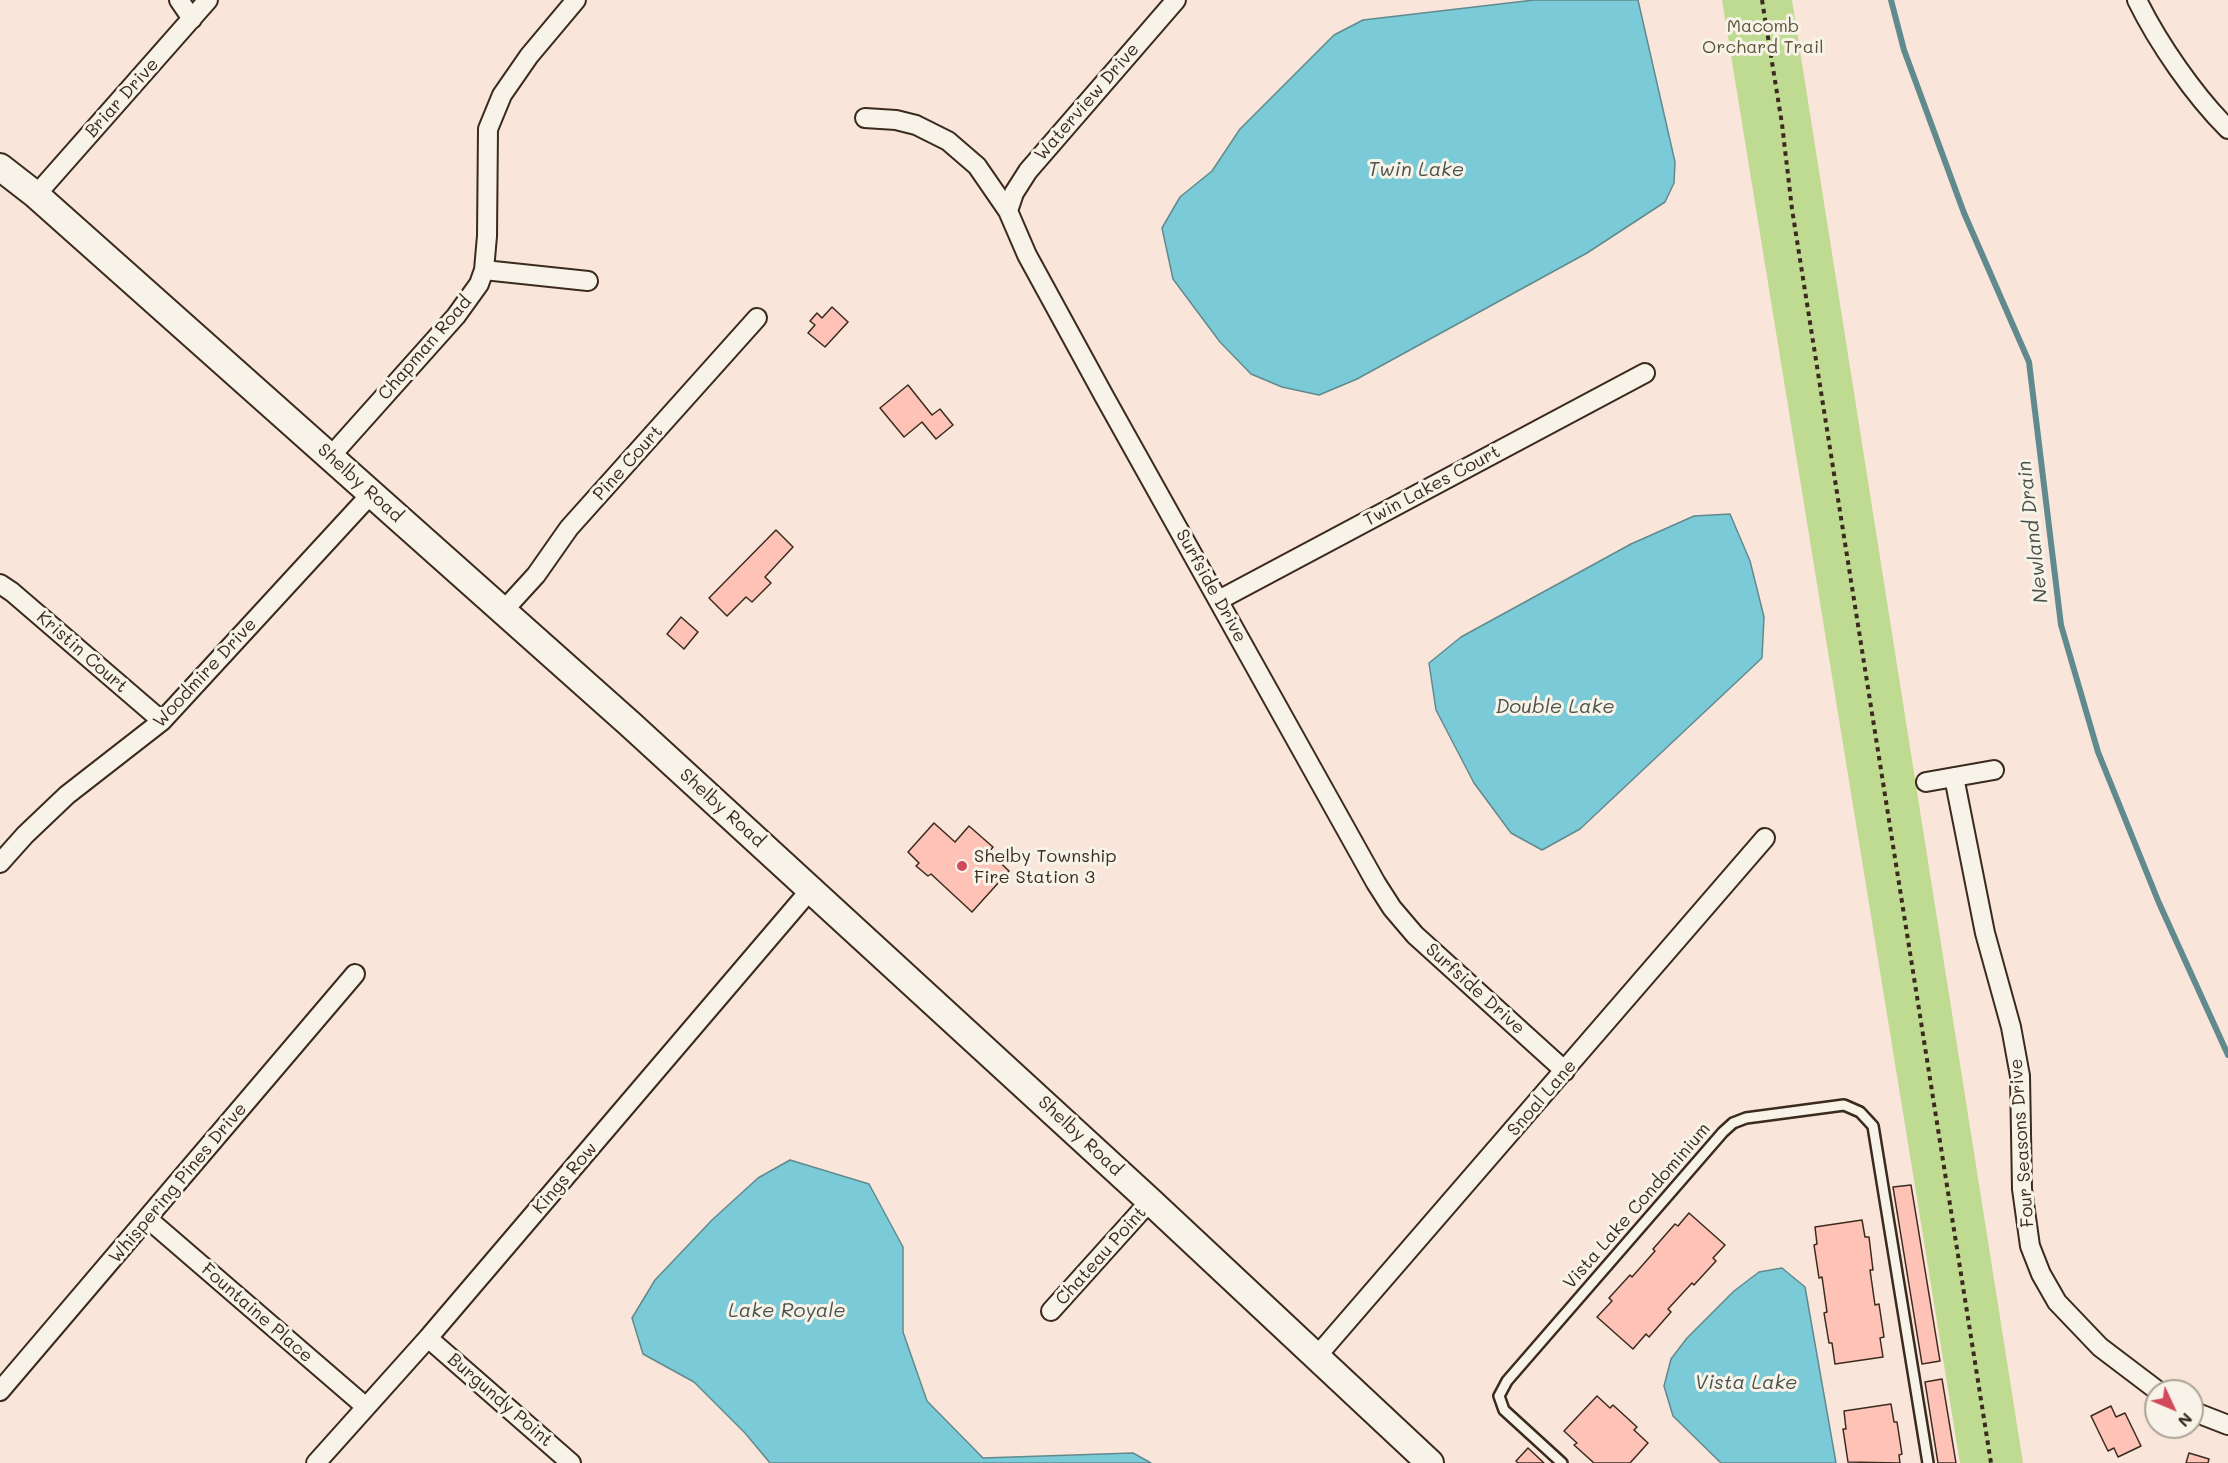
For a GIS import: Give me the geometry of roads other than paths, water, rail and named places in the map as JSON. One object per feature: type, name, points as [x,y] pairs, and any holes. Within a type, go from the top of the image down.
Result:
[{"type":"street","points":[[179,0],[192,19]]},
{"type":"street","name":"Briar Drive","points":[[36,195],[208,0]]},
{"type":"street","name":"Chapman Road","points":[[330,457],[456,316],[479,284],[484,270],[487,236],[488,129],[502,95],[522,66],[576,0]]},
{"type":"street","name":"Waterview Drive","points":[[1008,211],[1014,193],[1028,171],[1176,0]]},
{"type":"street","points":[[2137,0],[2157,36],[2188,81],[2228,129]]},
{"type":"street","name":"Surfside Drive","points":[[865,118],[896,120],[916,125],[948,141],[977,166],[1008,211],[1027,255],[1356,849],[1392,908],[1415,935],[1565,1071]]},
{"type":"street","name":"Shelby Road","points":[[0,167],[36,195],[504,610],[1150,1201],[1430,1463]]},
{"type":"street","points":[[484,270],[588,281]]},
{"type":"street","name":"Pine Court","points":[[504,610],[536,574],[569,528],[757,318]]},
{"type":"street","name":"Twin Lakes Court","points":[[1219,600],[1645,373]]},
{"type":"street","name":"Woodmire Drive","points":[[0,862],[67,795],[162,721],[371,494]]},
{"type":"street","name":"Kristin Court","points":[[0,584],[162,721]]},
{"type":"street","points":[[1926,782],[1994,770]]},
{"type":"street","name":"Four Seasons Drive","points":[[1954,777],[1985,933],[2011,1027],[2020,1076],[2022,1189],[2030,1246],[2041,1274],[2057,1302],[2100,1347],[2144,1380]]},
{"type":"street","name":"Snoal Lane","points":[[1317,1356],[1765,838]]},
{"type":"street","name":"Kings Row","points":[[316,1463],[428,1338],[811,889]]},
{"type":"street","name":"Whispering Pines Drive","points":[[0,1391],[356,974]]},
{"type":"street","name":"Chateau Point","points":[[1051,1311],[1150,1201]]},
{"type":"street","name":"Fountaine Place","points":[[148,1219],[366,1407]]},
{"type":"street","name":"Burgundy Point","points":[[428,1338],[571,1463]]},
{"type":"street","points":[[2204,1415],[2228,1425]]},
{"type":"lane","name":"Vista Lake Condominium","points":[[1562,1463],[1504,1410],[1499,1396],[1507,1381],[1723,1131],[1733,1123],[1746,1118],[1844,1105],[1860,1112],[1873,1126],[1928,1463]]},
{"type":"water","name":"Twin Lake","points":[[1534,0],[1638,0],[1675,162],[1674,183],[1665,202],[1587,253],[1357,379],[1319,395],[1282,387],[1251,374],[1220,342],[1173,279],[1162,228],[1180,197],[1212,171],[1240,129],[1334,35],[1363,20]]},
{"type":"water","name":"Double Lake","points":[[1730,514],[1750,561],[1764,617],[1762,658],[1580,829],[1542,850],[1511,833],[1474,783],[1436,710],[1429,663],[1461,637],[1631,544],[1694,516]]},
{"type":"water","name":"Lake Royale","points":[[790,1160],[869,1184],[903,1247],[903,1332],[927,1401],[983,1458],[1133,1453],[1151,1463],[770,1463],[745,1433],[694,1382],[643,1354],[632,1318],[655,1280],[712,1220],[758,1178]]},
{"type":"water","name":"Vista Lake","points":[[1782,1268],[1805,1287],[1836,1463],[1721,1463],[1673,1416],[1664,1386],[1671,1359],[1687,1338],[1734,1291],[1759,1272]]},
{"type":"waterway","name":"Newland Drain","points":[[1891,0],[1904,50],[1964,213],[2029,362],[2061,625],[2098,752],[2159,903],[2228,1055]]},
{"type":"place","name":"Shelby Township Fire Station 3","points":[[962,866]]},
{"type":"park label","name":"Macomb Orchard Trail","points":[[1763,36]]}]
